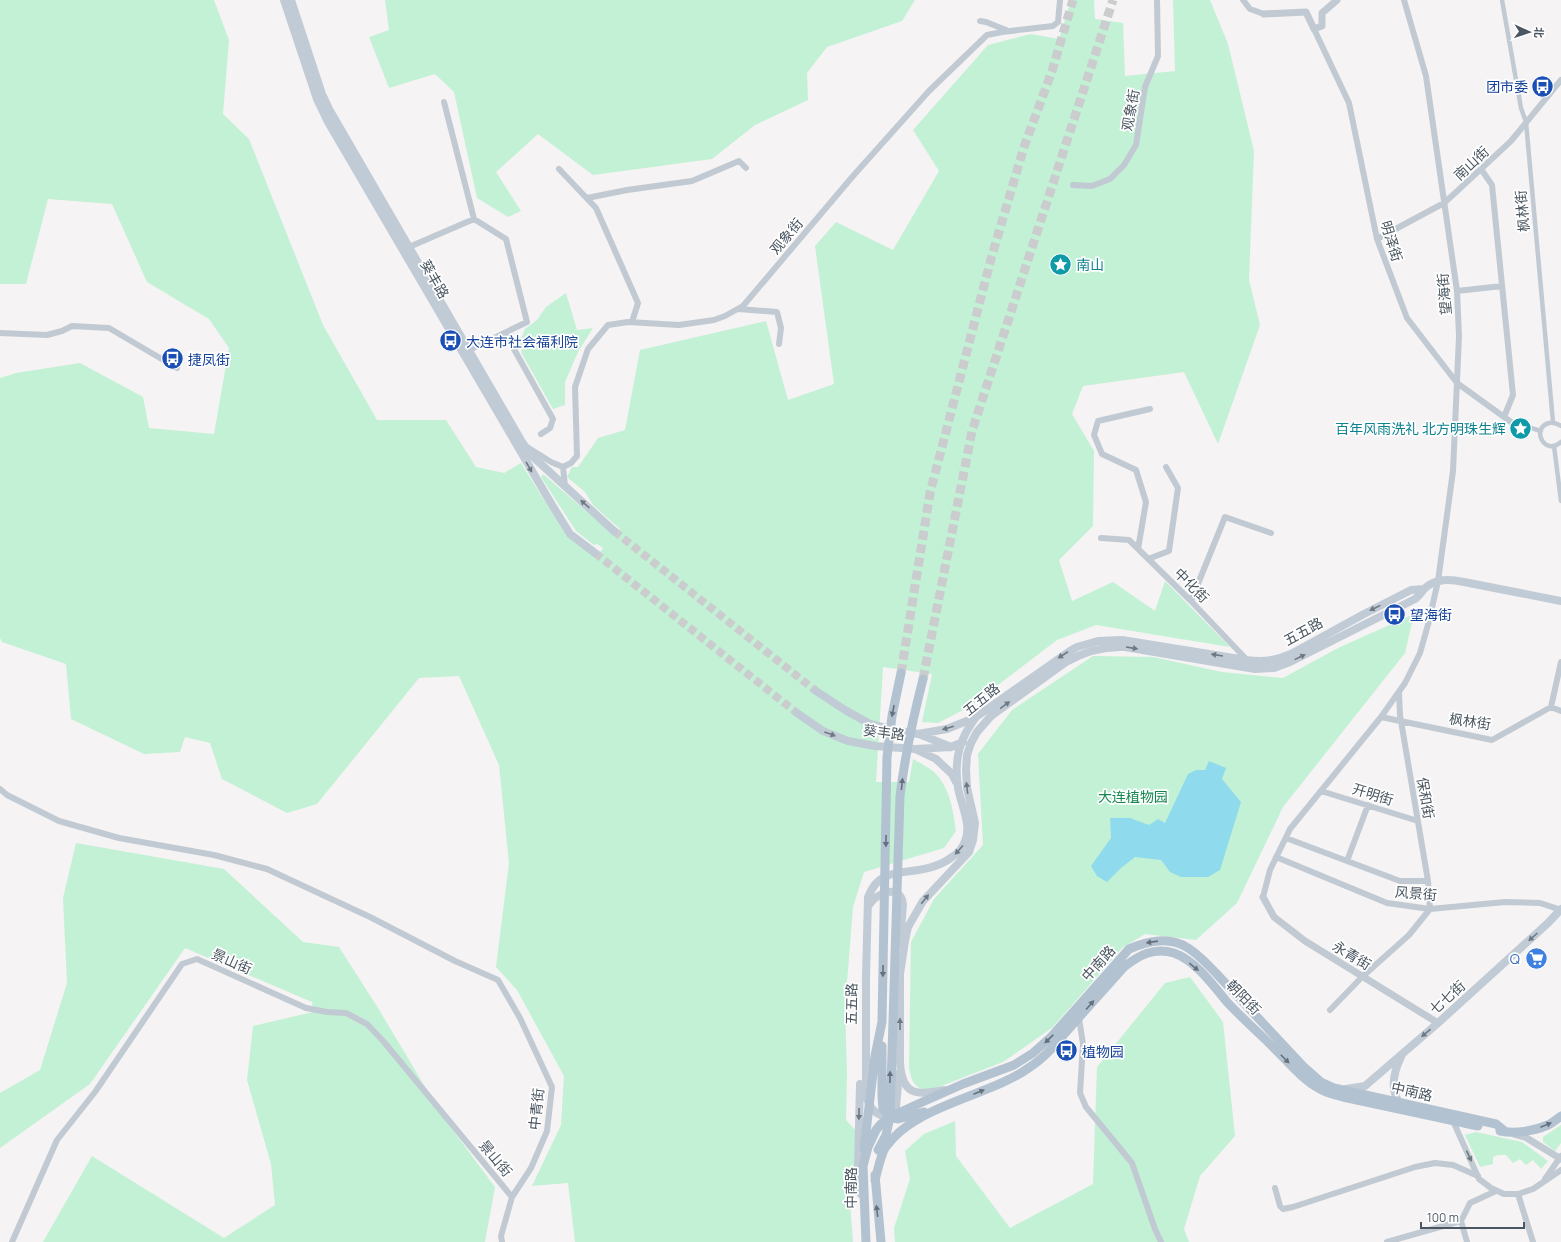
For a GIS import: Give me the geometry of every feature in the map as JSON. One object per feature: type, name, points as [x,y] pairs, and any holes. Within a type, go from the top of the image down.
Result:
[{"type":"main road","name":"葵丰路","points":[[284,0],[317,99],[328,122],[552,505],[570,534],[595,553]]},
{"type":"main road","name":"葵丰路","points":[[291,0],[322,94],[329,109],[525,446],[532,455],[564,486],[614,531]]},
{"type":"main road","name":"五五路","points":[[963,1084],[926,1094],[918,1094],[909,1090],[904,1084],[900,1063],[900,974],[904,941],[908,927],[923,900],[969,852],[975,823],[967,788],[967,755],[977,732],[991,716],[1066,662],[1092,650],[1110,646],[1125,647],[1255,669],[1274,668],[1290,662],[1415,599],[1424,589],[1438,581],[1451,580],[1464,582],[1561,601]]},
{"type":"main road","name":"五五路","points":[[955,746],[976,717],[1070,651],[1098,641],[1122,640],[1262,662],[1280,659],[1411,590],[1424,589]]},
{"type":"main road","name":"五五路","points":[[863,1166],[864,1145],[870,1107],[875,1056],[882,1022],[887,756],[892,716],[902,673]]},
{"type":"main road","points":[[893,1117],[894,991],[900,796],[904,759],[911,724],[924,679]]},
{"type":"main road","name":"葵丰路","points":[[816,691],[870,724],[918,734],[947,729],[976,717]]},
{"type":"main road","name":"葵丰路","points":[[797,713],[822,731],[848,741],[875,746],[915,749],[936,759],[952,774],[958,787]]},
{"type":"main road","points":[[915,749],[955,746],[977,732]]},
{"type":"main road","points":[[918,734],[955,746]]},
{"type":"main road","points":[[929,748],[930,738]]},
{"type":"main road","points":[[955,746],[958,757],[966,770]]},
{"type":"main road","name":"五五路","points":[[870,1107],[866,1096],[865,1083],[868,897],[882,878],[894,874],[925,869],[944,863],[960,851],[967,839],[968,831],[967,821],[958,787],[958,757]]},
{"type":"main road","points":[[868,906],[871,900],[876,896],[890,891],[896,892],[902,898],[900,974]]},
{"type":"main road","name":"七七街","points":[[1342,1090],[1365,1086],[1438,1023],[1561,910]]},
{"type":"main road","name":"中南路","points":[[866,1242],[863,1166],[868,1147],[876,1130],[893,1117],[963,1084],[1014,1065],[1033,1053],[1052,1036],[1129,949],[1144,943],[1160,940],[1173,942],[1188,947],[1206,963],[1314,1077],[1321,1082],[1342,1090],[1496,1124],[1506,1132]]},
{"type":"main road","name":"朝阳街","points":[[943,1107],[1014,1077],[1042,1059],[1124,967],[1135,958],[1153,951],[1164,951],[1175,954],[1194,966],[1204,975],[1230,1005],[1310,1083],[1328,1093],[1506,1132],[1528,1131],[1548,1125],[1561,1116]]},
{"type":"main road","points":[[864,1205],[859,1184],[858,1166],[861,1058],[866,977]]},
{"type":"main road","points":[[882,1022],[883,1109],[893,1117]]},
{"type":"main road","points":[[1402,1054],[1397,1064],[1393,1080],[1394,1090],[1398,1102],[1405,1110]]},
{"type":"main road","points":[[881,1242],[875,1180],[875,1162],[877,1152],[883,1143],[893,1117],[900,1063]]},
{"type":"main road","points":[[870,1107],[879,1115],[898,1119],[943,1107]]},
{"type":"main road","points":[[875,1180],[884,1149],[897,1134],[943,1107]]},
{"type":"street","name":"观象街","points":[[563,467],[572,463],[577,456],[575,387],[588,349],[608,325],[632,322],[679,325],[714,320],[743,306],[853,176],[929,91],[987,35],[1053,26],[1058,22],[1060,0]]},
{"type":"street","name":"观象街","points":[[1073,185],[1092,186],[1110,179],[1124,165],[1136,144],[1145,87],[1158,56],[1156,0]]},
{"type":"street","points":[[1243,0],[1250,9],[1264,14],[1306,12],[1314,29],[1322,26],[1322,13],[1337,0]]},
{"type":"street","name":"望海街","points":[[1263,898],[1270,870],[1290,829],[1381,717],[1405,683],[1420,653],[1438,581],[1453,471],[1459,336],[1457,291],[1426,76],[1404,0]]},
{"type":"street","name":"枫林街","points":[[1502,0],[1521,108],[1526,122],[1553,422]]},
{"type":"street","points":[[980,21],[1008,31]]},
{"type":"street","name":"明泽街","points":[[1314,29],[1348,103],[1377,239],[1407,318],[1457,383],[1511,422]]},
{"type":"street","name":"南山街","points":[[1377,239],[1444,203],[1511,141],[1561,80]]},
{"type":"street","points":[[444,102],[474,219],[506,239],[527,322],[469,350]]},
{"type":"street","points":[[587,198],[627,190],[692,181],[739,161],[746,168]]},
{"type":"street","points":[[559,169],[596,208],[638,304],[632,322]]},
{"type":"street","points":[[1481,169],[1492,185],[1513,395],[1504,417]]},
{"type":"street","points":[[409,247],[474,219]]},
{"type":"street","points":[[1457,291],[1502,286]]},
{"type":"street","points":[[738,309],[777,312],[781,328],[779,344]]},
{"type":"street","points":[[0,333],[47,335],[62,331],[72,326],[109,328],[176,368]]},
{"type":"street","points":[[505,333],[553,419],[550,428],[541,434]]},
{"type":"street","points":[[1138,549],[1146,502],[1136,470],[1102,454],[1094,434],[1098,421],[1150,409]]},
{"type":"street","points":[[1511,422],[1541,431]]},
{"type":"street","points":[[1561,426],[1553,422],[1543,426],[1540,437],[1548,446],[1554,446],[1561,442]]},
{"type":"street","points":[[525,446],[551,462],[563,467],[564,486]]},
{"type":"street","points":[[1554,446],[1561,501]]},
{"type":"street","points":[[1148,559],[1168,551],[1178,488],[1166,468]]},
{"type":"street","points":[[1191,601],[1225,517],[1270,533]]},
{"type":"street","name":"中化街","points":[[1101,538],[1129,540],[1191,601],[1255,669]]},
{"type":"street","points":[[1561,662],[1551,707],[1561,711]]},
{"type":"street","name":"保和街","points":[[1399,692],[1401,721],[1428,881],[1430,909]]},
{"type":"street","name":"枫林街","points":[[1381,717],[1492,740],[1551,707]]},
{"type":"street","name":"中青街","points":[[0,789],[7,795],[59,821],[119,838],[214,855],[267,869],[370,917],[454,961],[498,980],[520,1018],[552,1087],[547,1131],[531,1168],[512,1197],[502,1236],[502,1242]]},
{"type":"street","name":"开明街","points":[[1321,791],[1418,821]]},
{"type":"street","points":[[1347,861],[1368,805]]},
{"type":"street","points":[[1286,838],[1400,881],[1428,881]]},
{"type":"street","name":"风景街","points":[[1276,857],[1387,903],[1430,909],[1505,902],[1540,903],[1561,910]]},
{"type":"street","name":"永青街","points":[[1263,898],[1274,917],[1305,941],[1438,1023]]},
{"type":"street","points":[[1330,1010],[1362,977],[1409,934],[1430,909]]},
{"type":"street","name":"景山街","points":[[12,1242],[57,1140],[95,1092],[182,964],[197,959],[306,1008],[327,1012],[346,1013],[367,1024],[384,1042],[512,1197]]},
{"type":"street","points":[[1079,1018],[1083,1044],[1080,1093],[1086,1107],[1132,1163],[1161,1242]]},
{"type":"street","points":[[1453,1121],[1478,1176],[1485,1184],[1496,1191],[1504,1194],[1518,1194],[1532,1190],[1561,1170]]},
{"type":"street","points":[[1506,1132],[1525,1137],[1561,1158],[1543,1182]]},
{"type":"street","points":[[1275,1188],[1280,1206],[1283,1209],[1294,1207],[1415,1167],[1435,1163],[1453,1165],[1478,1176]]},
{"type":"street","points":[[1468,1242],[1461,1221],[1470,1203],[1496,1191]]},
{"type":"street","points":[[1518,1194],[1533,1242]]},
{"type":"street","points":[[1387,1242],[1461,1221]]},
{"type":"green space","points":[[0,0],[214,0],[229,40],[223,114],[249,139],[323,325],[377,420],[446,420],[476,467],[504,473],[521,463],[566,535],[596,558],[603,548],[597,544],[594,545],[576,531],[541,477],[543,474],[614,535],[620,529],[593,505],[585,492],[567,477],[572,467],[578,467],[598,438],[625,430],[640,350],[766,321],[788,400],[834,384],[815,246],[836,222],[893,250],[939,171],[913,130],[988,45],[1031,34],[1059,39],[1071,0],[1094,0],[1095,19],[1123,23],[1125,76],[1175,71],[1173,0],[1210,0],[1228,44],[1254,151],[1249,280],[1260,325],[1218,444],[1184,372],[1083,386],[1072,414],[1094,451],[1093,526],[1059,560],[1072,601],[1113,582],[1155,611],[1165,581],[1230,647],[1096,625],[1057,640],[969,707],[938,723],[922,722],[932,674],[883,667],[876,782],[909,782],[913,759],[927,767],[934,772],[944,785],[952,807],[956,831],[944,848],[864,872],[853,907],[845,1008],[847,1073],[846,1120],[861,1136],[850,1203],[853,1242],[575,1242],[568,1183],[532,1186],[561,1125],[564,1076],[517,990],[496,967],[509,863],[499,765],[459,676],[419,678],[317,804],[287,813],[222,779],[210,743],[185,737],[180,752],[144,754],[71,719],[66,664],[2,642],[0,638],[0,378],[16,373],[80,363],[143,397],[149,428],[214,434],[229,348],[209,319],[147,282],[112,204],[48,199],[26,284],[0,284]]},
{"type":"green space","points":[[385,0],[915,0],[902,21],[827,47],[807,73],[808,100],[755,125],[712,159],[593,175],[538,134],[496,172],[521,211],[508,217],[477,198],[454,92],[435,74],[389,88],[369,37],[389,30]]},
{"type":"green space","points":[[566,293],[577,330],[593,328],[578,352],[565,382],[565,405],[553,409],[522,354],[520,341],[525,329],[537,320],[546,307]]},
{"type":"green space","name":"大连植物园","points":[[1414,614],[1405,653],[1283,807],[1237,903],[1196,940],[1145,934],[1122,948],[1053,1027],[1003,1062],[936,1088],[920,1088],[914,1083],[909,1068],[911,942],[934,899],[983,845],[978,754],[1012,710],[1093,656],[1153,657],[1222,672],[1283,678],[1338,648]]},
{"type":"green space","points":[[76,843],[224,869],[303,942],[339,947],[378,1008],[443,1117],[495,1187],[485,1242],[43,1242],[92,1156],[224,1238],[275,1205],[271,1164],[247,1080],[253,1026],[313,1012],[312,1002],[185,948],[90,1084],[0,1148],[0,1093],[40,1070],[67,983],[63,898]]},
{"type":"green space","points":[[1190,977],[1223,1022],[1235,1136],[1200,1176],[1184,1229],[1189,1242],[895,1242],[894,1228],[910,1179],[905,1151],[924,1134],[955,1121],[956,1156],[1010,1228],[1093,1184],[1097,1067],[1165,983]]},
{"type":"green space","points":[[1561,1125],[1561,1143],[1555,1151],[1543,1142],[1543,1137]]},
{"type":"green space","points":[[1476,1132],[1522,1142],[1548,1161],[1541,1169],[1533,1160],[1526,1165],[1520,1159],[1513,1163],[1506,1155],[1498,1155],[1493,1157],[1493,1164],[1480,1167],[1465,1135]]},
{"type":"water","points":[[1209,761],[1226,768],[1222,779],[1241,802],[1220,870],[1208,877],[1181,877],[1170,872],[1161,860],[1135,857],[1107,882],[1097,876],[1091,866],[1111,838],[1110,818],[1130,818],[1149,825],[1158,819],[1165,823],[1188,774],[1196,770],[1205,770]]},
{"type":"tunnel","points":[[901,673],[930,493],[991,259],[1024,147],[1052,71],[1073,0]]},
{"type":"tunnel","points":[[923,679],[972,431],[1113,0]]},
{"type":"tunnel","points":[[614,531],[816,691]]},
{"type":"tunnel","points":[[595,553],[797,713]]},
{"type":"place","name":"团市委","points":[[1543,86]]},
{"type":"place","name":"南山","points":[[1060,264]]},
{"type":"place","name":"大连市社会福利院","points":[[451,341]]},
{"type":"place","name":"捷凤街","points":[[173,359]]},
{"type":"place","name":"百年风雨洗礼 北方明珠生辉","points":[[1521,428]]},
{"type":"place","name":"望海街","points":[[1395,614]]},
{"type":"place","name":"Q","points":[[1536,958]]},
{"type":"place","name":"植物园","points":[[1067,1051]]}]
